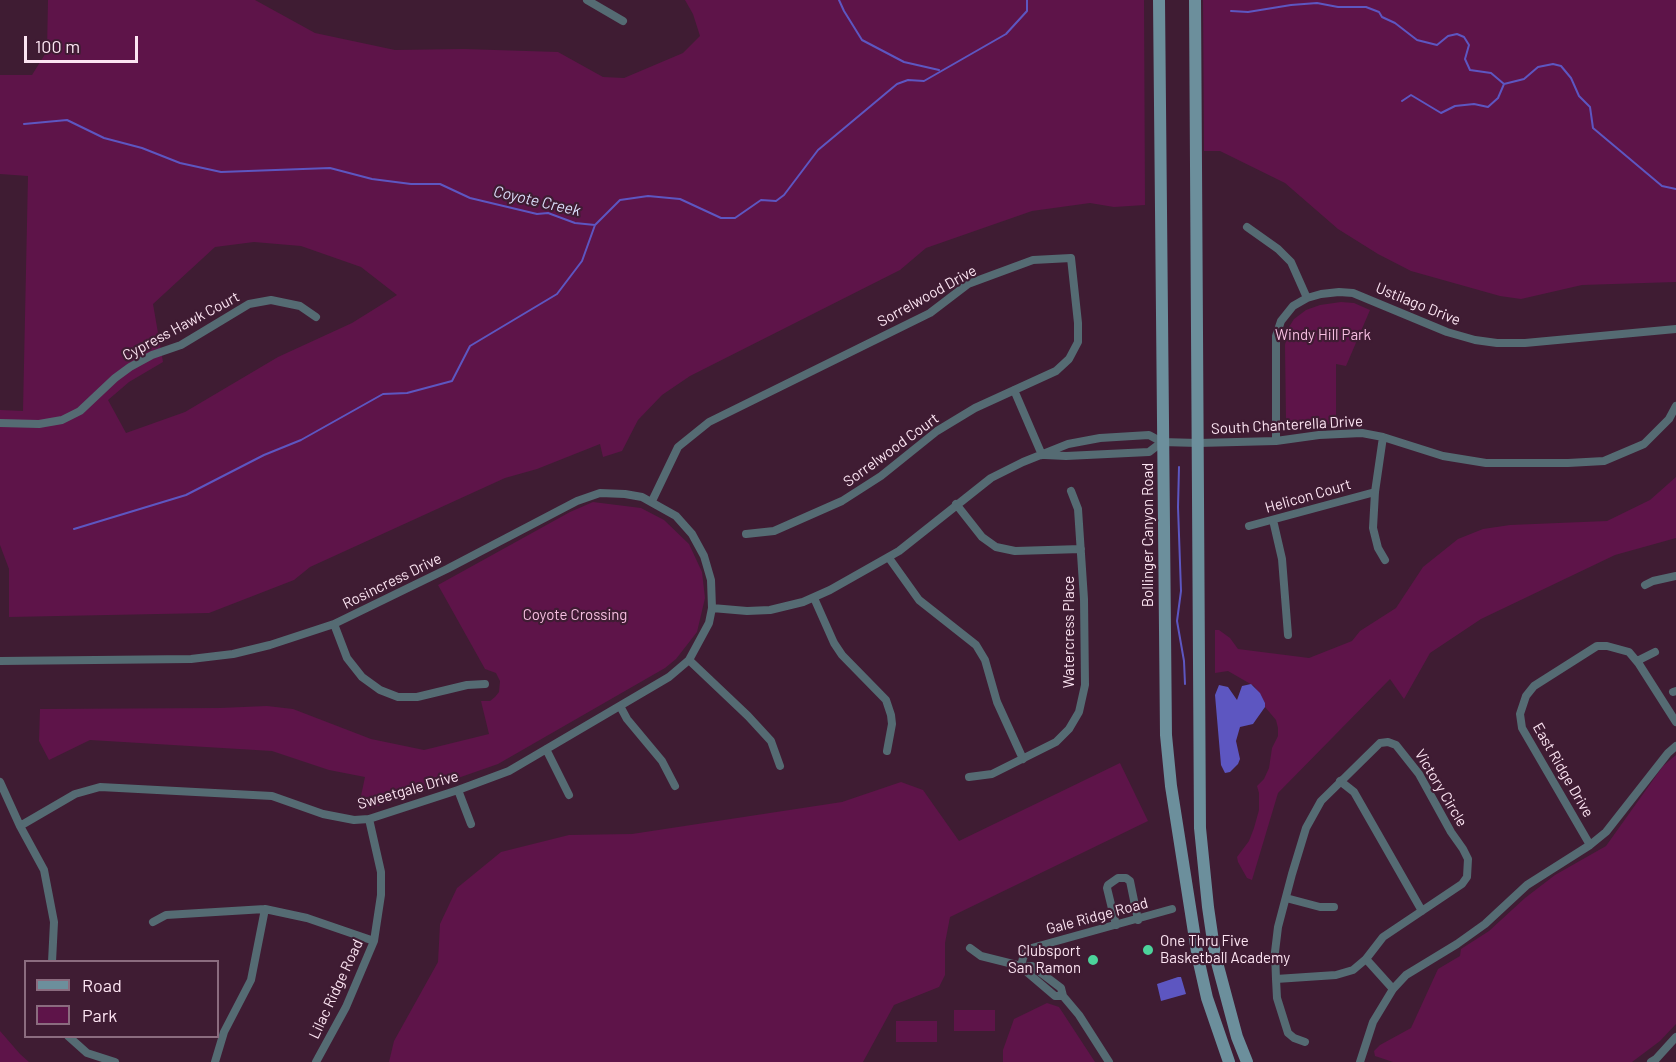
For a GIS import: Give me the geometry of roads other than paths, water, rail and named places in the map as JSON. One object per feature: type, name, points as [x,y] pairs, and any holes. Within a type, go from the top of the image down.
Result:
[{"type":"main road","name":"Bollinger Canyon Road","points":[[1159,0],[1164,687],[1167,745],[1198,958],[1207,998],[1229,1062]]},
{"type":"main road","points":[[1195,0],[1200,828],[1215,956],[1235,1029],[1247,1062]]},
{"type":"street","points":[[587,0],[622,21]]},
{"type":"street","points":[[1247,227],[1278,249],[1291,262],[1307,298]]},
{"type":"street","name":"Sorrelwood Drive","points":[[652,501],[678,447],[709,422],[930,313],[968,284],[1033,260],[1071,258],[1078,342],[1069,359],[1056,371],[1014,390]]},
{"type":"street","name":"Ustilago Drive","points":[[1276,441],[1276,336],[1286,313],[1307,298],[1339,292],[1353,293],[1447,332],[1497,343],[1525,343],[1676,329]]},
{"type":"street","name":"Cypress Hawk Court","points":[[0,423],[39,424],[62,420],[80,411],[130,367],[152,355],[182,345],[249,304],[272,300],[300,306],[316,317]]},
{"type":"street","points":[[1014,390],[1042,455]]},
{"type":"street","name":"Sorrelwood Court","points":[[746,534],[774,531],[843,501],[882,476],[936,431],[975,408],[1014,390]]},
{"type":"street","name":"South Chanterella Drive","points":[[1162,442],[1276,441],[1331,434],[1362,433],[1383,437],[1443,456],[1486,463],[1604,461],[1644,444],[1669,419],[1676,406]]},
{"type":"street","points":[[712,608],[770,610],[793,606],[814,598],[889,558],[956,504],[1005,469],[1068,444],[1100,438],[1149,435],[1162,442],[1149,452],[1042,455]]},
{"type":"street","points":[[1383,437],[1375,492],[1373,528],[1377,548],[1385,560]]},
{"type":"street","name":"Watercress Place","points":[[969,777],[992,774],[1056,742],[1069,729],[1079,712],[1085,685],[1081,549],[1078,509],[1071,491]]},
{"type":"street","name":"Helicon Court","points":[[1249,526],[1375,492]]},
{"type":"street","name":"Rosincress Drive","points":[[0,661],[191,659],[233,654],[334,624],[447,569],[577,501],[600,493],[624,494],[652,501],[676,516],[692,534],[705,556],[711,580],[712,608]]},
{"type":"street","points":[[956,504],[982,537],[996,547],[1015,551],[1081,549]]},
{"type":"street","points":[[1273,520],[1282,559],[1288,635]]},
{"type":"street","points":[[889,558],[919,600],[976,645],[985,660],[997,702],[1023,759]]},
{"type":"street","points":[[1644,585],[1676,576]]},
{"type":"street","points":[[814,598],[834,643],[842,655],[886,700],[892,724],[887,751]]},
{"type":"street","name":"Sweetgale Drive","points":[[20,826],[75,794],[100,787],[272,796],[323,814],[354,820],[369,819],[508,771],[669,677],[689,660],[709,623],[712,608]]},
{"type":"street","points":[[334,624],[347,658],[362,676],[380,690],[398,697],[417,697],[441,693],[466,685],[485,684]]},
{"type":"street","name":"East Ridge Drive","points":[[1590,845],[1528,742],[1522,728],[1520,714],[1526,696],[1534,686],[1597,646],[1607,646],[1629,652],[1676,722]]},
{"type":"street","points":[[1637,661],[1655,652]]},
{"type":"street","points":[[689,660],[771,741],[780,766]]},
{"type":"street","points":[[620,706],[662,761],[675,786]]},
{"type":"street","name":"Victory Circle","points":[[1388,742],[1396,745],[1419,774],[1468,859],[1467,877],[1462,884],[1383,937],[1366,959],[1353,970],[1336,975],[1276,979],[1275,952],[1278,927],[1286,898],[1306,828],[1321,801],[1380,743],[1388,742]]},
{"type":"street","points":[[1360,1062],[1373,1023],[1393,989],[1406,975],[1485,924],[1527,885],[1590,845],[1606,832],[1660,762],[1676,746]]},
{"type":"street","points":[[546,749],[569,795]]},
{"type":"street","points":[[1340,781],[1354,792],[1422,911]]},
{"type":"street","points":[[0,782],[44,870],[54,922],[51,960]]},
{"type":"street","points":[[458,790],[471,824]]},
{"type":"street","name":"Lilac Ridge Road","points":[[316,1062],[346,1007],[374,941],[381,895],[381,872],[369,819]]},
{"type":"street","points":[[1116,926],[1107,888],[1118,878],[1126,878],[1130,881],[1138,920]]},
{"type":"street","points":[[1286,898],[1320,907],[1334,907]]},
{"type":"street","points":[[215,1062],[224,1032],[251,980],[265,909]]},
{"type":"street","points":[[153,922],[166,915],[265,909],[307,918],[374,941]]},
{"type":"street","name":"Gale Ridge Road","points":[[1023,966],[1023,958],[1028,949],[1172,909]]},
{"type":"street","points":[[970,948],[981,956],[1023,966],[1028,973],[1056,996],[1063,996],[1079,1015],[1109,1062]]},
{"type":"street","points":[[1366,959],[1393,989]]},
{"type":"street","points":[[1276,979],[1277,998],[1288,1034],[1305,1042]]},
{"type":"street","points":[[1651,1062],[1676,1037]]},
{"type":"street","points":[[70,1038],[87,1053],[115,1062]]},
{"type":"waterway","points":[[839,0],[862,40],[904,62],[939,70]]},
{"type":"waterway","points":[[74,529],[186,495],[264,455],[301,440],[383,394],[407,393],[452,381],[470,346],[557,294],[582,261],[595,225],[620,200],[648,196],[680,199],[721,218],[735,218],[761,200],[776,201],[784,195],[818,150],[897,84],[908,80],[924,81],[1006,34],[1027,11],[1027,0]]},
{"type":"waterway","name":"Coyote Creek","points":[[1231,11],[1248,12],[1317,3],[1338,7],[1366,7],[1379,12],[1382,17],[1395,23],[1417,40],[1437,45],[1448,36],[1457,34],[1464,37],[1469,45],[1465,59],[1470,70],[1491,73],[1504,84]]},
{"type":"waterway","name":"Coyote Creek","points":[[1504,84],[1524,79],[1538,67],[1553,64],[1561,66],[1571,78],[1579,96],[1590,107],[1593,128],[1662,186],[1676,189]]},
{"type":"waterway","points":[[1402,101],[1411,95],[1441,113],[1455,106],[1474,104],[1488,107],[1498,98],[1504,84]]},
{"type":"waterway","name":"Coyote Creek","points":[[24,124],[67,120],[104,138],[142,148],[180,163],[221,172],[330,168],[372,179],[411,184],[440,184],[470,198],[537,214],[548,213],[575,223],[595,225]]},
{"type":"waterway","points":[[1179,467],[1181,591],[1177,621],[1184,661],[1185,684]]},
{"type":"place","name":"One Thru Five Basketball Academy","points":[[1148,950]]},
{"type":"place","name":"Clubsport San Ramon","points":[[1093,960]]},
{"type":"park label","name":"Windy Hill Park","points":[[1323,335]]},
{"type":"park label","name":"Coyote Crossing","points":[[575,615]]}]
